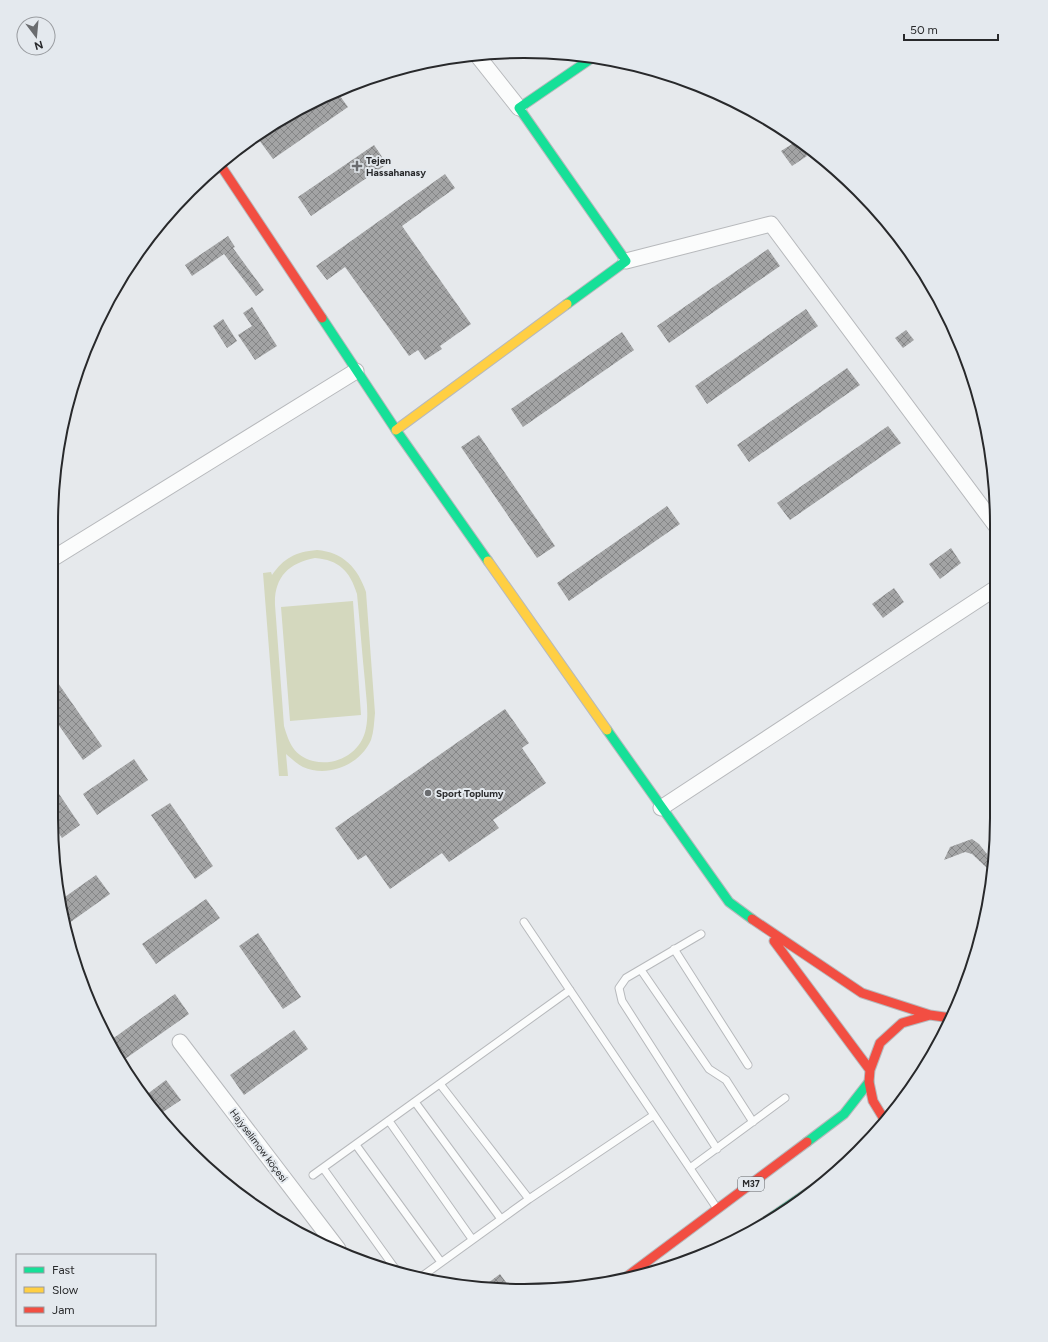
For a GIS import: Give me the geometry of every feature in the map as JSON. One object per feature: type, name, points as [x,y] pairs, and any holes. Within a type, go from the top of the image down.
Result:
[{"type":"main road","points":[[396,430],[626,261],[519,108],[586,62]]},
{"type":"main road","points":[[223,169],[396,430],[661,808],[729,902],[766,929],[862,993],[930,1015],[945,1017]]},
{"type":"main road","points":[[766,929],[870,1070]]},
{"type":"main road","points":[[882,1116],[873,1101],[869,1082],[870,1070],[880,1043],[902,1024],[930,1015]]},
{"type":"main road","points":[[941,1016],[946,1015]]},
{"type":"main road","name":"M37","points":[[634,1271],[844,1114],[869,1082]]},
{"type":"street","points":[[481,60],[519,108]]},
{"type":"street","points":[[626,261],[771,224],[990,518]]},
{"type":"street","points":[[58,555],[356,371]]},
{"type":"street","points":[[661,808],[990,592]]},
{"type":"street","name":"Hajyselimow köçesi","points":[[180,1042],[335,1244]]},
{"type":"lane","points":[[524,922],[718,1209]]},
{"type":"lane","points":[[701,934],[626,978],[619,988],[622,1001],[717,1149]]},
{"type":"lane","points":[[674,949],[748,1065]]},
{"type":"lane","points":[[641,970],[709,1069],[726,1080],[754,1122]]},
{"type":"lane","points":[[313,1175],[570,990]]},
{"type":"lane","points":[[440,1084],[529,1199]]},
{"type":"lane","points":[[690,1168],[785,1098]]},
{"type":"lane","points":[[415,1102],[501,1219]]},
{"type":"lane","points":[[426,1273],[529,1199],[654,1115]]},
{"type":"lane","points":[[389,1121],[472,1239]]},
{"type":"lane","points":[[356,1145],[442,1262]]},
{"type":"lane","points":[[323,1168],[392,1265]]},
{"type":"green space","points":[[317,550],[334,554],[348,563],[359,576],[366,592],[375,713],[373,730],[371,740],[366,749],[351,762],[342,767],[333,770],[313,770],[301,766],[286,754],[288,776],[279,776],[263,573],[271,572],[272,575],[281,564],[296,554]],"holes":[[[315,558],[337,564],[347,573],[357,594],[367,699],[367,717],[364,737],[354,751],[339,760],[331,762],[313,761],[301,756],[293,748],[288,738],[284,726],[275,605],[277,587],[284,573],[305,560]]]},
{"type":"green space","points":[[353,601],[361,715],[290,721],[281,607]]},
{"type":"building","points":[[340,96],[348,107],[273,159],[260,141],[291,120]]},
{"type":"building","points":[[793,144],[804,151],[807,156],[792,166],[781,151]]},
{"type":"building","points":[[374,145],[387,164],[311,216],[298,197]]},
{"type":"building","points":[[445,174],[455,188],[402,226],[471,324],[440,346],[442,349],[425,360],[418,350],[409,356],[345,267],[327,280],[316,266]]},
{"type":"building","points":[[228,236],[235,247],[233,248],[264,290],[256,296],[224,254],[192,276],[185,265]]},
{"type":"building","points":[[768,249],[780,266],[669,343],[657,326]]},
{"type":"building","points":[[252,307],[277,346],[255,360],[238,335],[252,326],[243,313]]},
{"type":"building","points":[[806,309],[818,326],[707,404],[695,386]]},
{"type":"building","points":[[223,319],[237,341],[227,348],[213,326]]},
{"type":"building","points":[[906,330],[914,340],[903,348],[895,338]]},
{"type":"building","points":[[622,332],[634,350],[523,427],[511,409]]},
{"type":"building","points":[[847,368],[860,385],[749,462],[737,445]]},
{"type":"building","points":[[888,426],[901,443],[790,520],[777,503]]},
{"type":"building","points":[[479,435],[555,546],[537,558],[461,447]]},
{"type":"building","points":[[667,506],[680,524],[569,601],[557,583]]},
{"type":"building","points":[[951,548],[961,563],[940,579],[929,564]]},
{"type":"building","points":[[894,588],[904,602],[883,618],[872,604]]},
{"type":"building","points":[[58,683],[102,746],[83,760],[58,724]]},
{"type":"building","name":"Sport Toplumy","points":[[505,709],[529,743],[522,748],[546,783],[493,820],[499,828],[449,862],[442,853],[390,889],[366,855],[358,860],[335,828]]},
{"type":"building","points":[[134,759],[148,780],[97,815],[83,794]]},
{"type":"building","points":[[58,792],[80,825],[62,838],[58,832]]},
{"type":"building","points":[[170,803],[213,866],[195,879],[151,815]]},
{"type":"building","points":[[972,839],[979,844],[987,854],[987,868],[972,854],[965,852],[944,860],[950,847]]},
{"type":"building","points":[[96,875],[110,894],[70,922],[65,897]]},
{"type":"building","points":[[206,899],[220,918],[156,964],[142,944]]},
{"type":"building","points":[[258,933],[301,997],[283,1009],[239,946]]},
{"type":"building","points":[[175,994],[189,1014],[125,1059],[113,1038]]},
{"type":"building","points":[[294,1030],[308,1049],[244,1095],[230,1075]]},
{"type":"building","points":[[166,1080],[181,1100],[163,1112],[148,1093]]},
{"type":"building","points":[[500,1274],[507,1283],[494,1283],[489,1282]]},
{"type":"traffic: fast","points":[[567,304],[626,261],[519,108],[586,62]]},
{"type":"traffic: fast","points":[[322,318],[396,430],[488,561]]},
{"type":"traffic: fast","points":[[607,730],[729,902],[752,919]]},
{"type":"traffic: fast","points":[[807,1142],[844,1114],[869,1082]]},
{"type":"traffic: slow","points":[[396,430],[567,304]]},
{"type":"traffic: slow","points":[[488,561],[607,730]]},
{"type":"traffic: jam","points":[[223,169],[322,318]]},
{"type":"traffic: jam","points":[[752,919],[862,993],[930,1015]]},
{"type":"traffic: jam","points":[[774,941],[870,1070]]},
{"type":"traffic: jam","points":[[882,1116],[873,1101],[869,1082],[870,1070],[880,1043],[902,1023],[930,1015],[945,1017]]},
{"type":"traffic: jam","points":[[635,1270],[807,1142]]},
{"type":"place","name":"Tejen Hassahanasy","points":[[357,166]]},
{"type":"place","name":"Sport Toplumy","points":[[428,793]]}]
